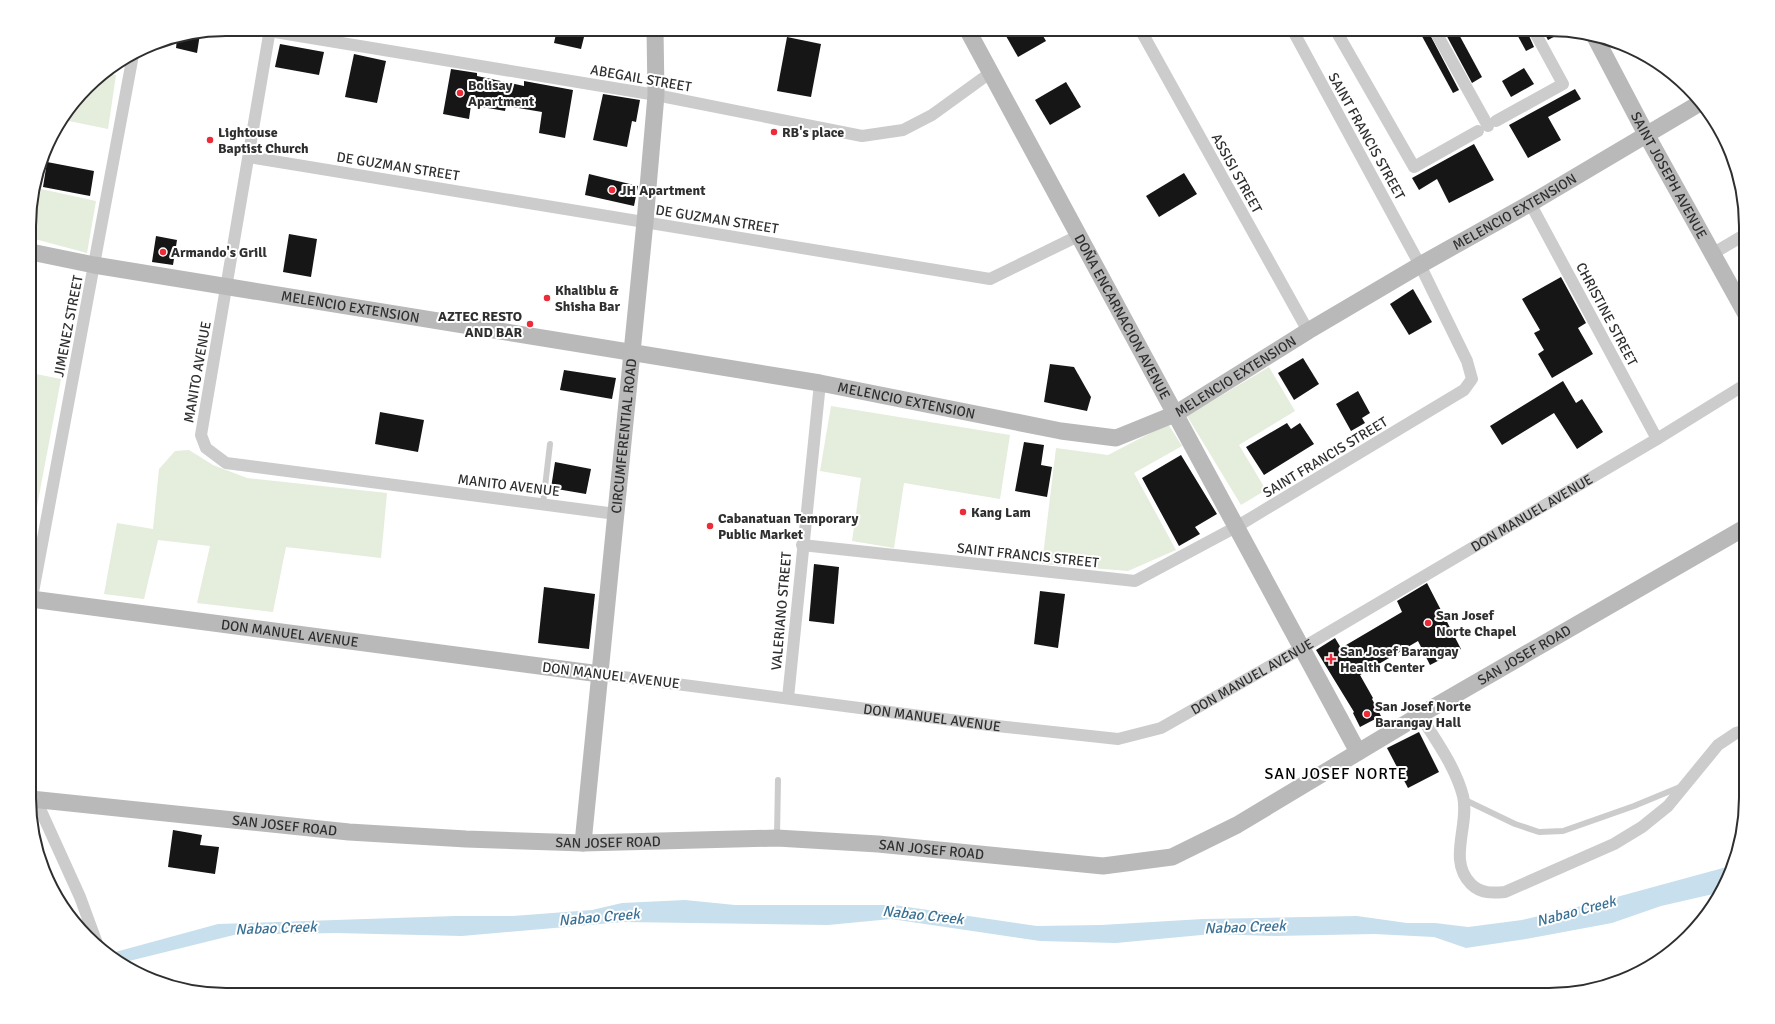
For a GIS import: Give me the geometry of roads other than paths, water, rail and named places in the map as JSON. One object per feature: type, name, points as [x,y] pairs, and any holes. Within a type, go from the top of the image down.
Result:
[{"type":"street","name":"MANITO AVENUE","points":[[269,36],[201,435],[206,448],[226,463],[616,514]]},
{"type":"street","name":"ABEGAIL STREET","points":[[306,36],[656,95],[862,136],[903,130],[932,116],[990,73]]},
{"type":"street","name":"CIRCUMFERENTIAL ROAD","points":[[583,843],[645,222],[656,95],[655,36]]},
{"type":"street","name":"DOÑA ENCARNACION AVENUE","points":[[970,36],[1358,752]]},
{"type":"street","name":"ASSISI STREET","points":[[1144,36],[1308,331]]},
{"type":"street","name":"SAINT FRANCIS STREET","points":[[802,546],[1135,581],[1236,527],[1464,390],[1472,379],[1466,361],[1420,265],[1296,36]]},
{"type":"street","points":[[1339,36],[1414,168],[1563,84],[1537,36]]},
{"type":"street","points":[[1438,36],[1488,126]]},
{"type":"street","name":"SAINT JOSEPH AVENUE","points":[[1598,42],[1646,134],[1739,302]]},
{"type":"street","name":"JIMENEZ STREET","points":[[36,573],[132,62]]},
{"type":"street","name":"MELENCIO EXTENSION","points":[[36,253],[94,265],[226,287],[633,354],[820,383],[1061,431],[1116,438],[1175,414],[1308,331],[1696,105]]},
{"type":"street","name":"DE GUZMAN STREET","points":[[248,157],[990,279],[1078,236]]},
{"type":"street","name":"CHRISTINE STREET","points":[[1530,203],[1657,439]]},
{"type":"street","points":[[1712,254],[1739,238]]},
{"type":"street","name":"VALERIANO STREET","points":[[788,698],[802,546],[820,383]]},
{"type":"street","name":"DON MANUEL AVENUE","points":[[36,601],[997,726],[1118,739],[1161,728],[1302,648],[1657,439],[1739,388]]},
{"type":"street","name":"SAN JOSEF ROAD","points":[[36,799],[349,832],[466,839],[583,843],[777,838],[878,844],[1103,866],[1172,857],[1238,825],[1420,715],[1739,532]]},
{"type":"street","points":[[1420,715],[1451,766],[1458,781],[1463,799],[1460,864],[1464,877],[1474,887],[1489,894],[1505,892],[1614,844],[1642,827],[1668,806],[1704,760],[1718,745],[1739,732]]},
{"type":"street","points":[[36,803],[80,897],[93,933]]},
{"type":"lane","points":[[543,504],[550,444]]},
{"type":"lane","points":[[777,838],[778,780]]},
{"type":"lane","points":[[1463,799],[1515,824],[1533,830],[1540,832],[1563,831],[1634,806],[1686,784]]},
{"type":"water","name":"Nabao Creek","points":[[1726,867],[1712,894],[1661,906],[1612,923],[1526,939],[1466,948],[1434,937],[1374,934],[1275,936],[1212,934],[1116,943],[1040,941],[891,919],[828,925],[623,922],[462,936],[336,933],[234,935],[129,961],[115,952],[218,924],[455,916],[513,916],[592,910],[622,903],[685,900],[735,905],[894,905],[1037,926],[1101,925],[1203,919],[1357,916],[1407,923],[1435,923],[1468,927],[1522,920],[1602,901]]},
{"type":"place","name":"Bolisay Apartment","points":[[460,93]]},
{"type":"place","name":"RB's place","points":[[774,132]]},
{"type":"place","name":"Lightouse Baptist Church","points":[[210,140]]},
{"type":"place","name":"JH Apartment","points":[[612,190]]},
{"type":"place","name":"Armando's Grill","points":[[163,252]]},
{"type":"place","name":"Khaliblu & Shisha Bar","points":[[547,298]]},
{"type":"place","name":"AZTEC RESTO AND BAR","points":[[530,324]]},
{"type":"place","name":"Kang Lam","points":[[963,512]]},
{"type":"place","name":"Cabanatuan Temporary Public Market","points":[[710,526]]},
{"type":"place","name":"San Josef Norte Chapel","points":[[1428,623]]},
{"type":"place","name":"San Josef Barangay Health Center","points":[[1331,659]]},
{"type":"place","name":"San Josef Norte Barangay Hall","points":[[1367,714]]},
{"type":"district","name":"SAN JOSEF NORTE","points":[[1336,773]]}]
